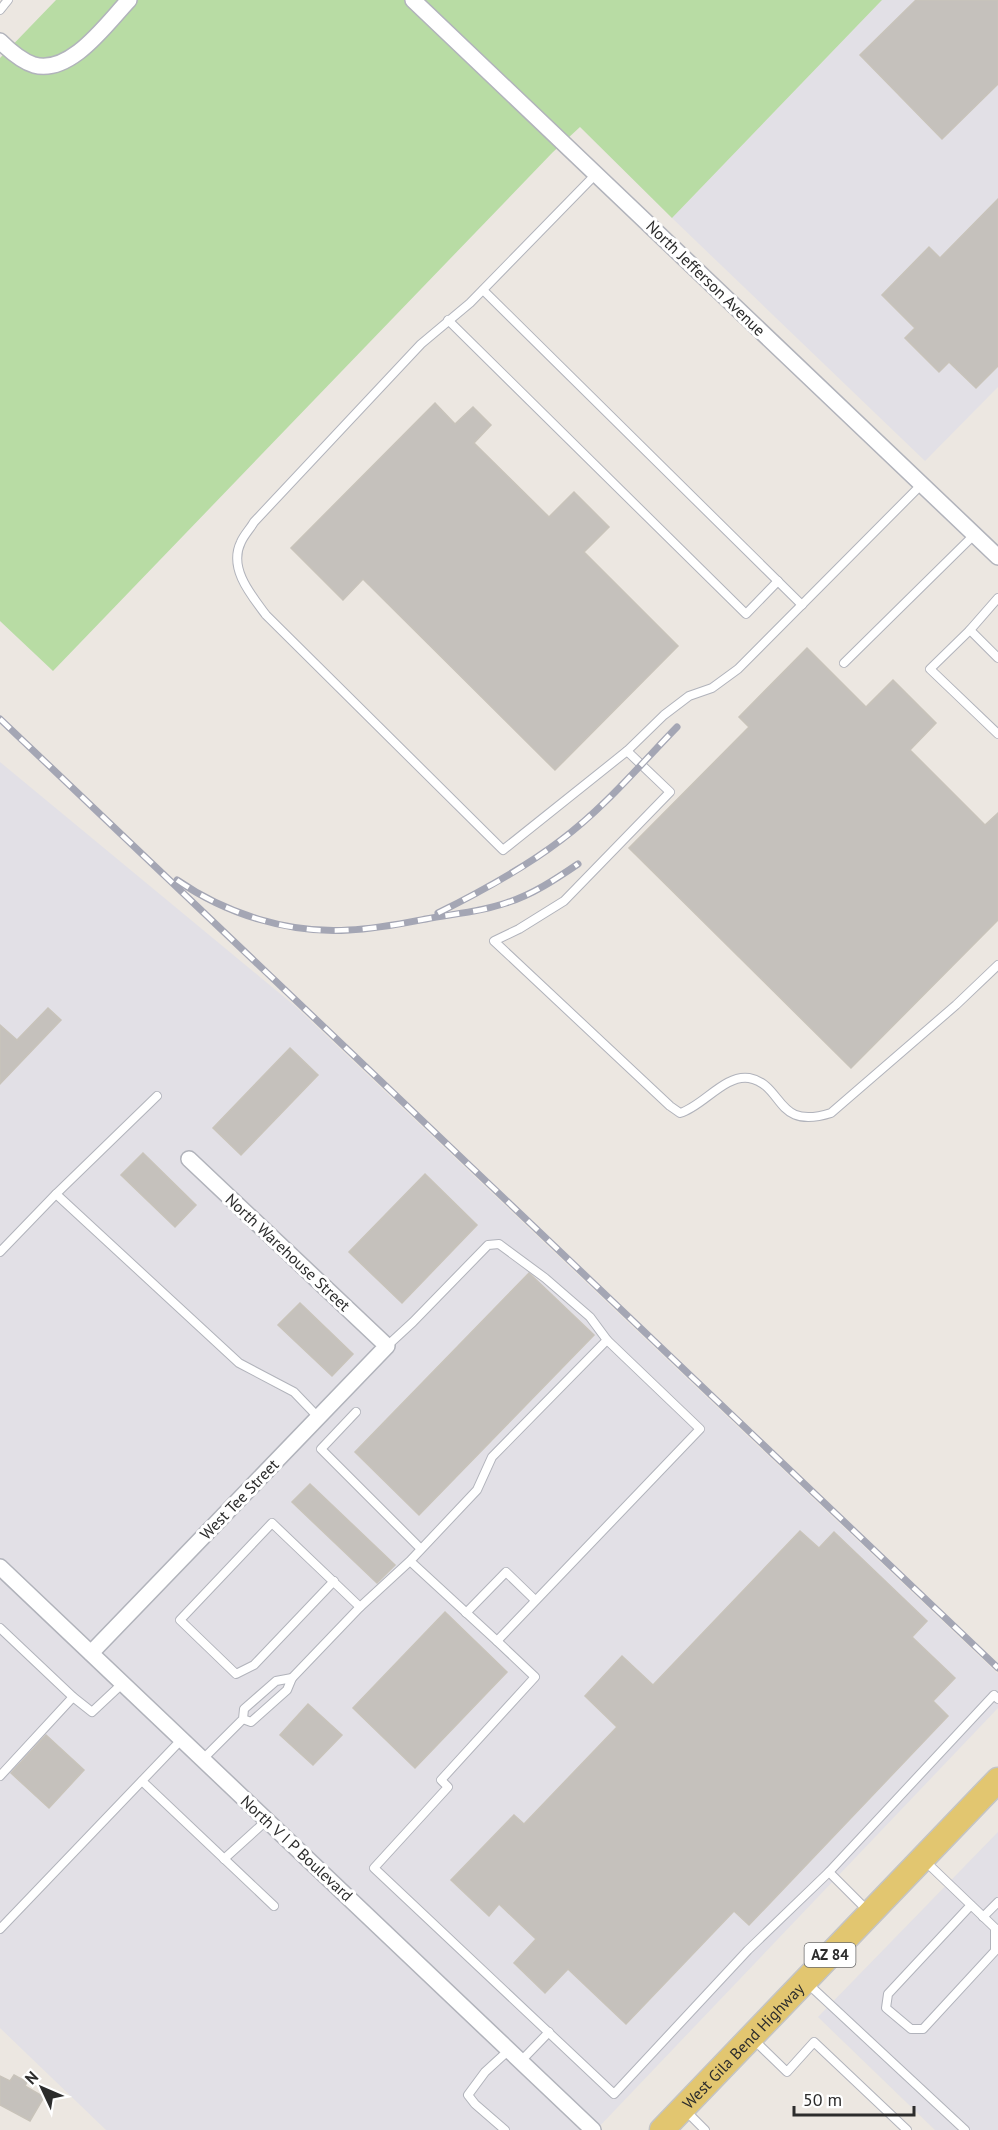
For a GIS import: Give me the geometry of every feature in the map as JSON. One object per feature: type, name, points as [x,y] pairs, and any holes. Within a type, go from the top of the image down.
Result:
[{"type":"main road","name":"West Gila Bend Highway","points":[[662,2130],[998,1780]]},
{"type":"street","points":[[0,41],[19,57],[35,65],[57,65],[78,54],[129,0]]},
{"type":"street","name":"North Jefferson Avenue","points":[[413,0],[998,556]]},
{"type":"street","name":"North Warehouse Street","points":[[189,1159],[387,1346]]},
{"type":"street","name":"West Tee Street","points":[[91,1653],[387,1346]]},
{"type":"street","name":"North V I P Boulevard","points":[[0,1567],[593,2130]]},
{"type":"lane","points":[[0,10],[8,0]]},
{"type":"lane","points":[[596,174],[483,290],[421,344],[254,522],[240,544],[237,566],[247,590],[266,615],[503,850],[627,751],[664,715],[689,696],[712,688],[738,669],[922,484]]},
{"type":"lane","points":[[483,290],[802,605]]},
{"type":"lane","points":[[448,321],[746,614],[778,581]]},
{"type":"lane","points":[[844,663],[975,534]]},
{"type":"lane","points":[[998,598],[970,630],[930,669],[998,734]]},
{"type":"lane","points":[[970,630],[998,658]]},
{"type":"lane","points":[[627,751],[670,792],[564,901],[519,929],[494,941],[680,1113],[691,1110],[732,1080],[748,1078],[764,1086],[788,1112],[814,1118],[831,1113],[956,1005],[998,965]]},
{"type":"lane","points":[[0,1252],[157,1096]]},
{"type":"lane","points":[[56,1194],[239,1364],[294,1392],[318,1417]]},
{"type":"lane","points":[[387,1346],[488,1245],[500,1244],[545,1278],[590,1317],[607,1340],[700,1429],[496,1641]]},
{"type":"lane","points":[[243,1719],[251,1722],[287,1690],[292,1678],[360,1607],[410,1561],[477,1490],[492,1457],[607,1340]]},
{"type":"lane","points":[[356,1412],[321,1449],[421,1549]]},
{"type":"lane","points":[[334,1581],[254,1665],[236,1674],[180,1620],[272,1523],[334,1581],[360,1607]]},
{"type":"lane","points":[[410,1561],[535,1677],[441,1780],[448,1787],[374,1868],[614,2094],[748,1950],[829,1872],[996,1697]]},
{"type":"lane","points":[[466,1613],[506,1572],[535,1600]]},
{"type":"lane","points":[[0,1628],[92,1712],[123,1683]]},
{"type":"lane","points":[[203,1759],[243,1719],[244,1709],[276,1681],[292,1678]]},
{"type":"lane","points":[[0,1776],[74,1697]]},
{"type":"lane","points":[[0,1929],[182,1739]]},
{"type":"lane","points":[[142,1780],[274,1906]]},
{"type":"lane","points":[[224,1859],[267,1820]]},
{"type":"lane","points":[[923,1859],[971,1905],[983,1917],[995,1928],[995,1951],[923,2029],[911,2029],[886,2008],[888,1994],[971,1905]]},
{"type":"lane","points":[[829,1872],[871,1913]]},
{"type":"lane","points":[[983,1917],[998,1902]]},
{"type":"lane","points":[[805,1981],[965,2130]]},
{"type":"lane","points":[[521,2061],[549,2032]]},
{"type":"lane","points":[[751,2037],[786,2072],[814,2042],[907,2130]]},
{"type":"lane","points":[[505,2130],[468,2095],[485,2072],[509,2050]]},
{"type":"lane","points":[[683,2108],[705,2130]]},
{"type":"shaded area","points":[[882,0],[998,0],[998,387],[925,461],[672,218]]},
{"type":"shaded area","points":[[0,762],[295,1006],[998,1674],[998,1708],[596,2130],[106,2130],[0,2028]]},
{"type":"shaded area","points":[[998,1832],[998,2130],[935,2130],[818,2017]]},
{"type":"green space","points":[[56,0],[882,0],[672,218],[580,127],[553,152],[53,671],[0,621],[0,58]]},
{"type":"building","points":[[916,0],[998,0],[998,84],[942,139],[860,55]]},
{"type":"building","points":[[998,199],[998,366],[976,388],[949,362],[939,372],[905,338],[915,328],[882,295],[929,247],[940,258]]},
{"type":"building","points":[[435,403],[455,424],[473,407],[491,425],[474,443],[549,517],[574,492],[609,527],[584,552],[678,646],[555,770],[363,579],[343,600],[291,548]]},
{"type":"building","points":[[807,648],[866,707],[893,680],[936,723],[910,750],[985,825],[998,813],[998,920],[851,1068],[629,848],[749,727],[739,717]]},
{"type":"building","points":[[48,1008],[61,1020],[0,1084],[0,1025],[17,1040]]},
{"type":"building","points":[[290,1048],[318,1075],[241,1155],[213,1128]]},
{"type":"building","points":[[143,1153],[196,1205],[175,1227],[121,1175]]},
{"type":"building","points":[[425,1174],[477,1225],[402,1303],[349,1252]]},
{"type":"building","points":[[529,1273],[594,1335],[419,1515],[355,1452]]},
{"type":"building","points":[[300,1303],[353,1354],[332,1376],[278,1325]]},
{"type":"building","points":[[310,1484],[395,1565],[377,1583],[292,1502]]},
{"type":"building","points":[[800,1531],[819,1548],[834,1532],[927,1621],[912,1637],[955,1678],[933,1701],[948,1716],[749,1925],[734,1911],[626,2024],[568,1969],[545,1993],[514,1963],[536,1939],[499,1904],[489,1916],[451,1880],[514,1815],[524,1824],[617,1727],[585,1696],[622,1656],[653,1685]]},
{"type":"building","points":[[445,1612],[507,1672],[415,1768],[353,1708]]},
{"type":"building","points":[[308,1704],[342,1735],[313,1765],[280,1735]]},
{"type":"building","points":[[46,1735],[84,1770],[49,1808],[11,1773]]},
{"type":"building","points":[[14,2075],[27,2082],[25,2086],[44,2097],[30,2121],[0,2105],[0,2076],[10,2081]]},
{"type":"railway","points":[[0,719],[998,1668]]},
{"type":"railway","points":[[438,913],[532,861],[577,828],[677,727]]},
{"type":"railway","points":[[177,880],[216,903],[259,919],[304,929],[349,930],[388,926],[496,906],[534,891],[578,864]]}]
